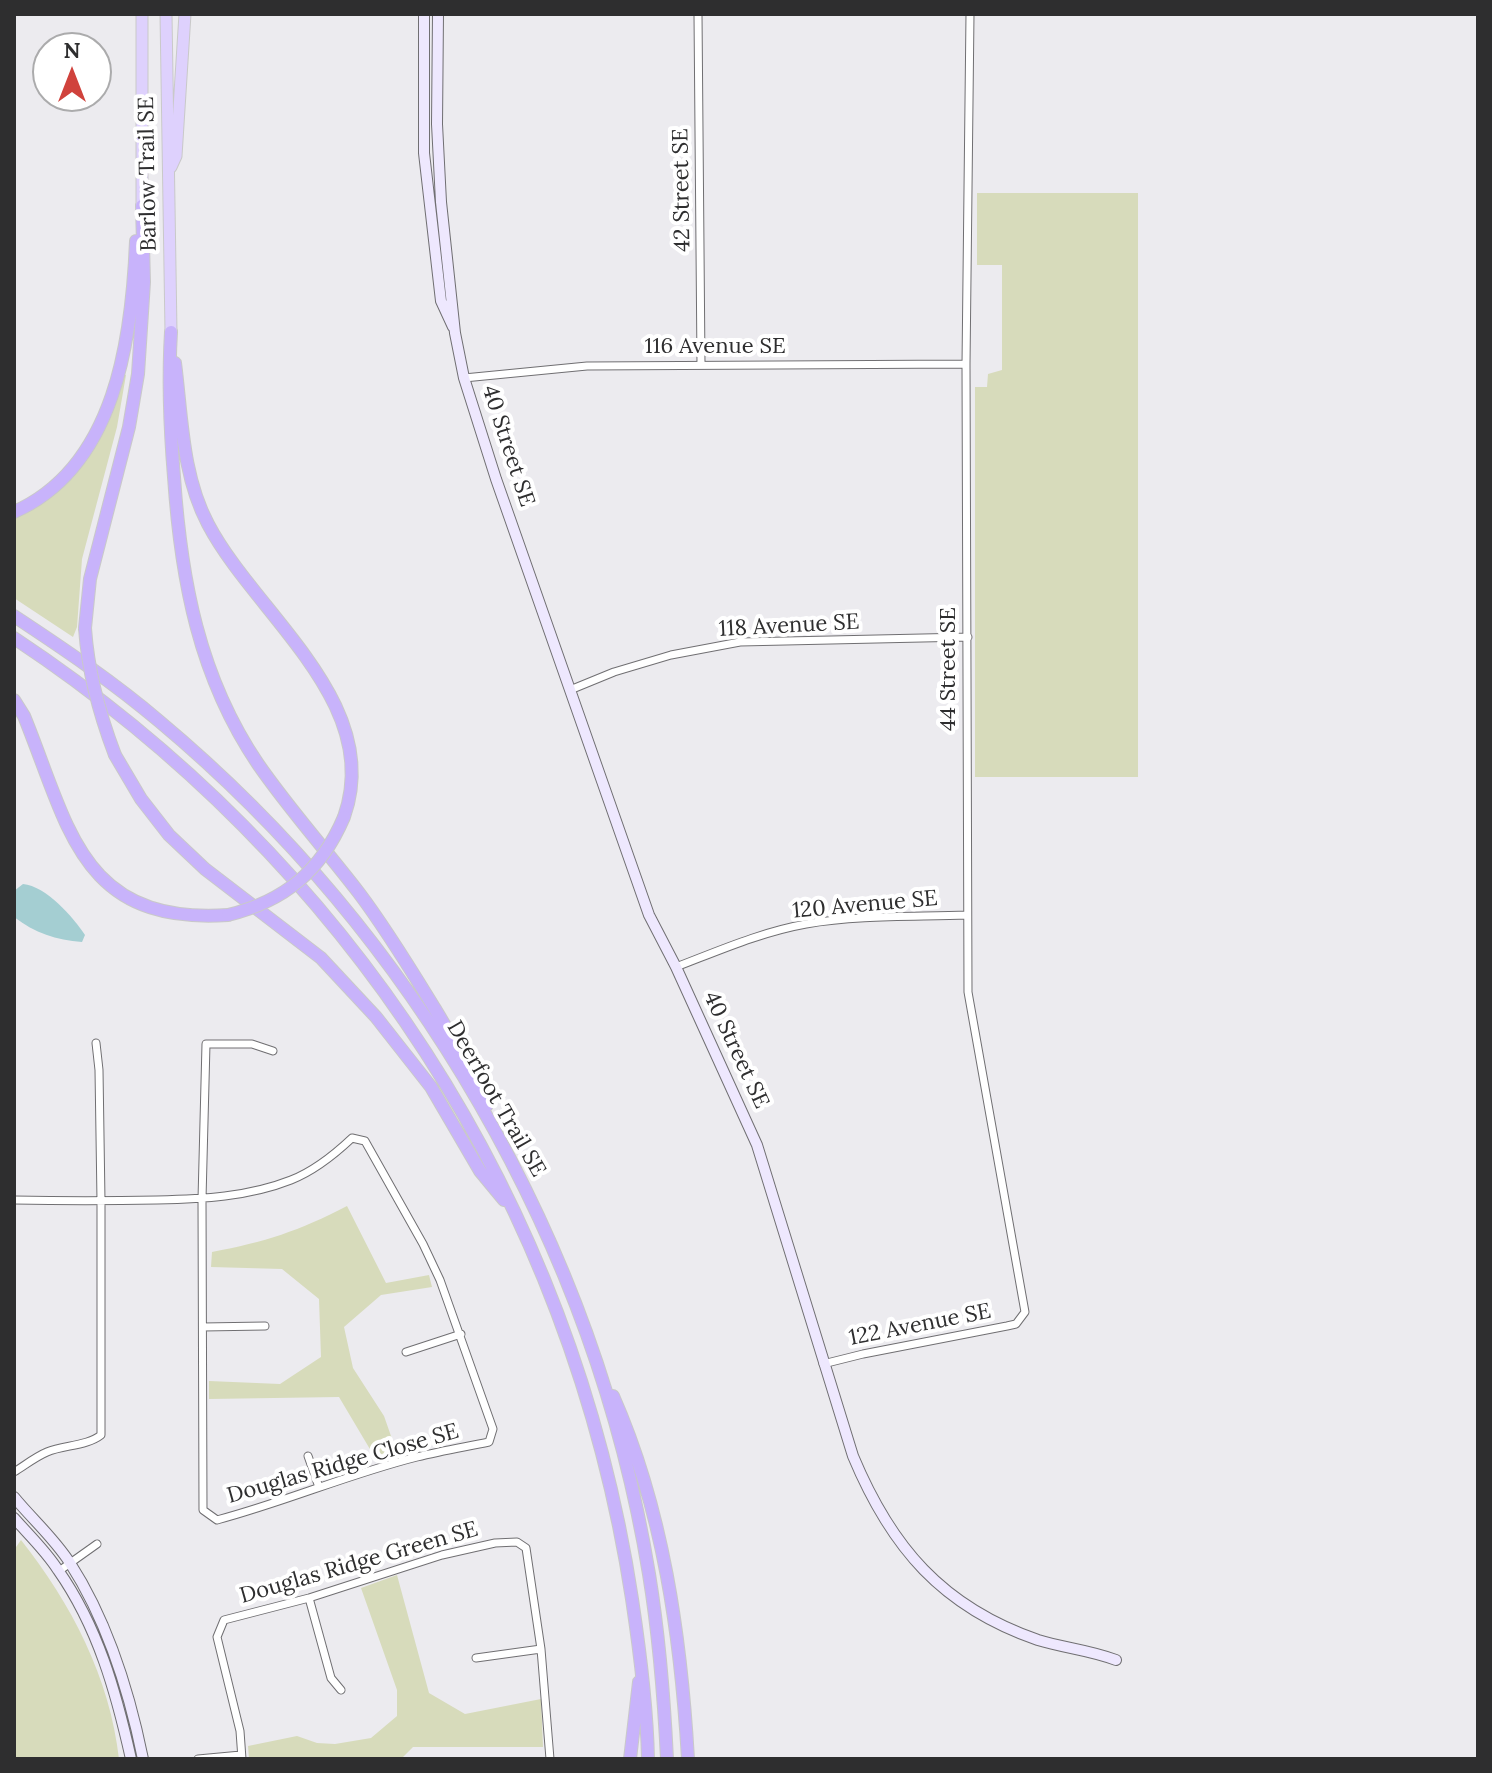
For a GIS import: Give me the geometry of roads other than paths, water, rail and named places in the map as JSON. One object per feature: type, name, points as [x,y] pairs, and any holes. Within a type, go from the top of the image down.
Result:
[{"type":"highway","points":[[14,512],[49,491],[60,480],[82,455],[103,419],[132,314],[137,227],[142,206]]},
{"type":"highway","points":[[142,206],[144,282],[138,374],[129,427],[90,579],[85,628],[96,704],[115,755],[141,799],[169,835],[205,869],[321,958],[376,1017],[431,1087],[480,1171],[516,1215]]},
{"type":"highway","points":[[14,700],[24,716],[69,833],[85,859],[132,899],[158,911],[198,917],[228,915],[262,904],[302,879],[329,849],[344,817],[350,788],[349,743],[331,696],[318,674],[229,559],[197,500],[188,469],[171,332]]},
{"type":"highway","points":[[171,332],[168,384],[180,543],[190,607],[209,672],[220,698],[258,763],[398,948],[475,1076],[507,1152]]},
{"type":"highway","name":"Deerfoot Trail SE","points":[[14,616],[101,675],[160,722],[250,805],[303,860],[404,986],[464,1077],[507,1152],[551,1245],[586,1333],[612,1412],[649,1573],[660,1656],[667,1759]]},
{"type":"highway","name":"Deerfoot Trail SE","points":[[14,638],[110,705],[173,759],[221,803],[302,887],[359,957],[420,1041],[475,1133],[516,1215],[568,1340],[601,1444],[625,1552],[641,1659],[648,1759]]},
{"type":"highway","points":[[586,1333],[631,1435],[662,1556],[683,1679],[688,1759]]},
{"type":"highway","points":[[630,1759],[641,1659]]},
{"type":"main road","name":"Barlow Trail SE","points":[[142,14],[142,206]]},
{"type":"main road","name":"Barlow Trail SE","points":[[166,14],[171,332]]},
{"type":"main road","points":[[169,171],[176,156],[185,14]]},
{"type":"street","name":"40 Street SE","points":[[424,14],[424,153],[431,227],[441,301],[455,333]]},
{"type":"street","name":"40 Street SE","points":[[438,14],[438,147],[455,333],[464,378],[649,915],[757,1145],[823,1364],[867,1490],[888,1528],[911,1560],[965,1606],[1041,1641],[1094,1651],[1116,1660]]},
{"type":"street","name":"42 Street SE","points":[[698,14],[701,365]]},
{"type":"street","name":"44 Street SE","points":[[970,14],[966,364],[968,992],[1024,1301],[1023,1318]]},
{"type":"street","name":"116 Avenue SE","points":[[464,378],[587,366],[966,364]]},
{"type":"street","name":"118 Avenue SE","points":[[570,690],[657,659],[740,642],[968,637]]},
{"type":"street","name":"120 Avenue SE","points":[[676,967],[735,944],[805,924],[967,915]]},
{"type":"street","points":[[14,1472],[45,1453],[76,1443],[92,1442],[101,1435],[101,1201],[96,1043]]},
{"type":"street","points":[[202,1199],[206,1044],[252,1044],[273,1051]]},
{"type":"street","name":"Douglas Ridge Close SE","points":[[14,1200],[202,1199],[239,1195],[292,1180],[332,1157],[352,1138],[365,1141],[423,1244],[461,1334],[493,1429],[489,1442],[417,1457],[319,1487],[273,1505],[217,1520],[203,1510],[202,1199]]},
{"type":"street","name":"122 Avenue SE","points":[[823,1364],[1007,1326],[1023,1318]]},
{"type":"street","points":[[203,1327],[265,1326]]},
{"type":"street","points":[[406,1352],[461,1334]]},
{"type":"street","points":[[308,1456],[319,1487]]},
{"type":"street","points":[[14,1497],[70,1563],[94,1605],[125,1681],[143,1759]]},
{"type":"street","points":[[14,1518],[59,1571],[96,1637],[114,1683],[131,1759]]},
{"type":"street","name":"Douglas Ridge Green SE","points":[[198,1759],[242,1757],[240,1731],[217,1637],[224,1620],[309,1598],[410,1564],[495,1543],[517,1542],[526,1548],[541,1649],[550,1759]]},
{"type":"street","points":[[59,1571],[97,1544]]},
{"type":"street","points":[[309,1598],[331,1678],[341,1690]]},
{"type":"street","points":[[476,1658],[541,1649]]},
{"type":"water","points":[[23,884],[41,890],[58,904],[85,935],[82,942],[46,935],[14,917],[14,891]]}]
